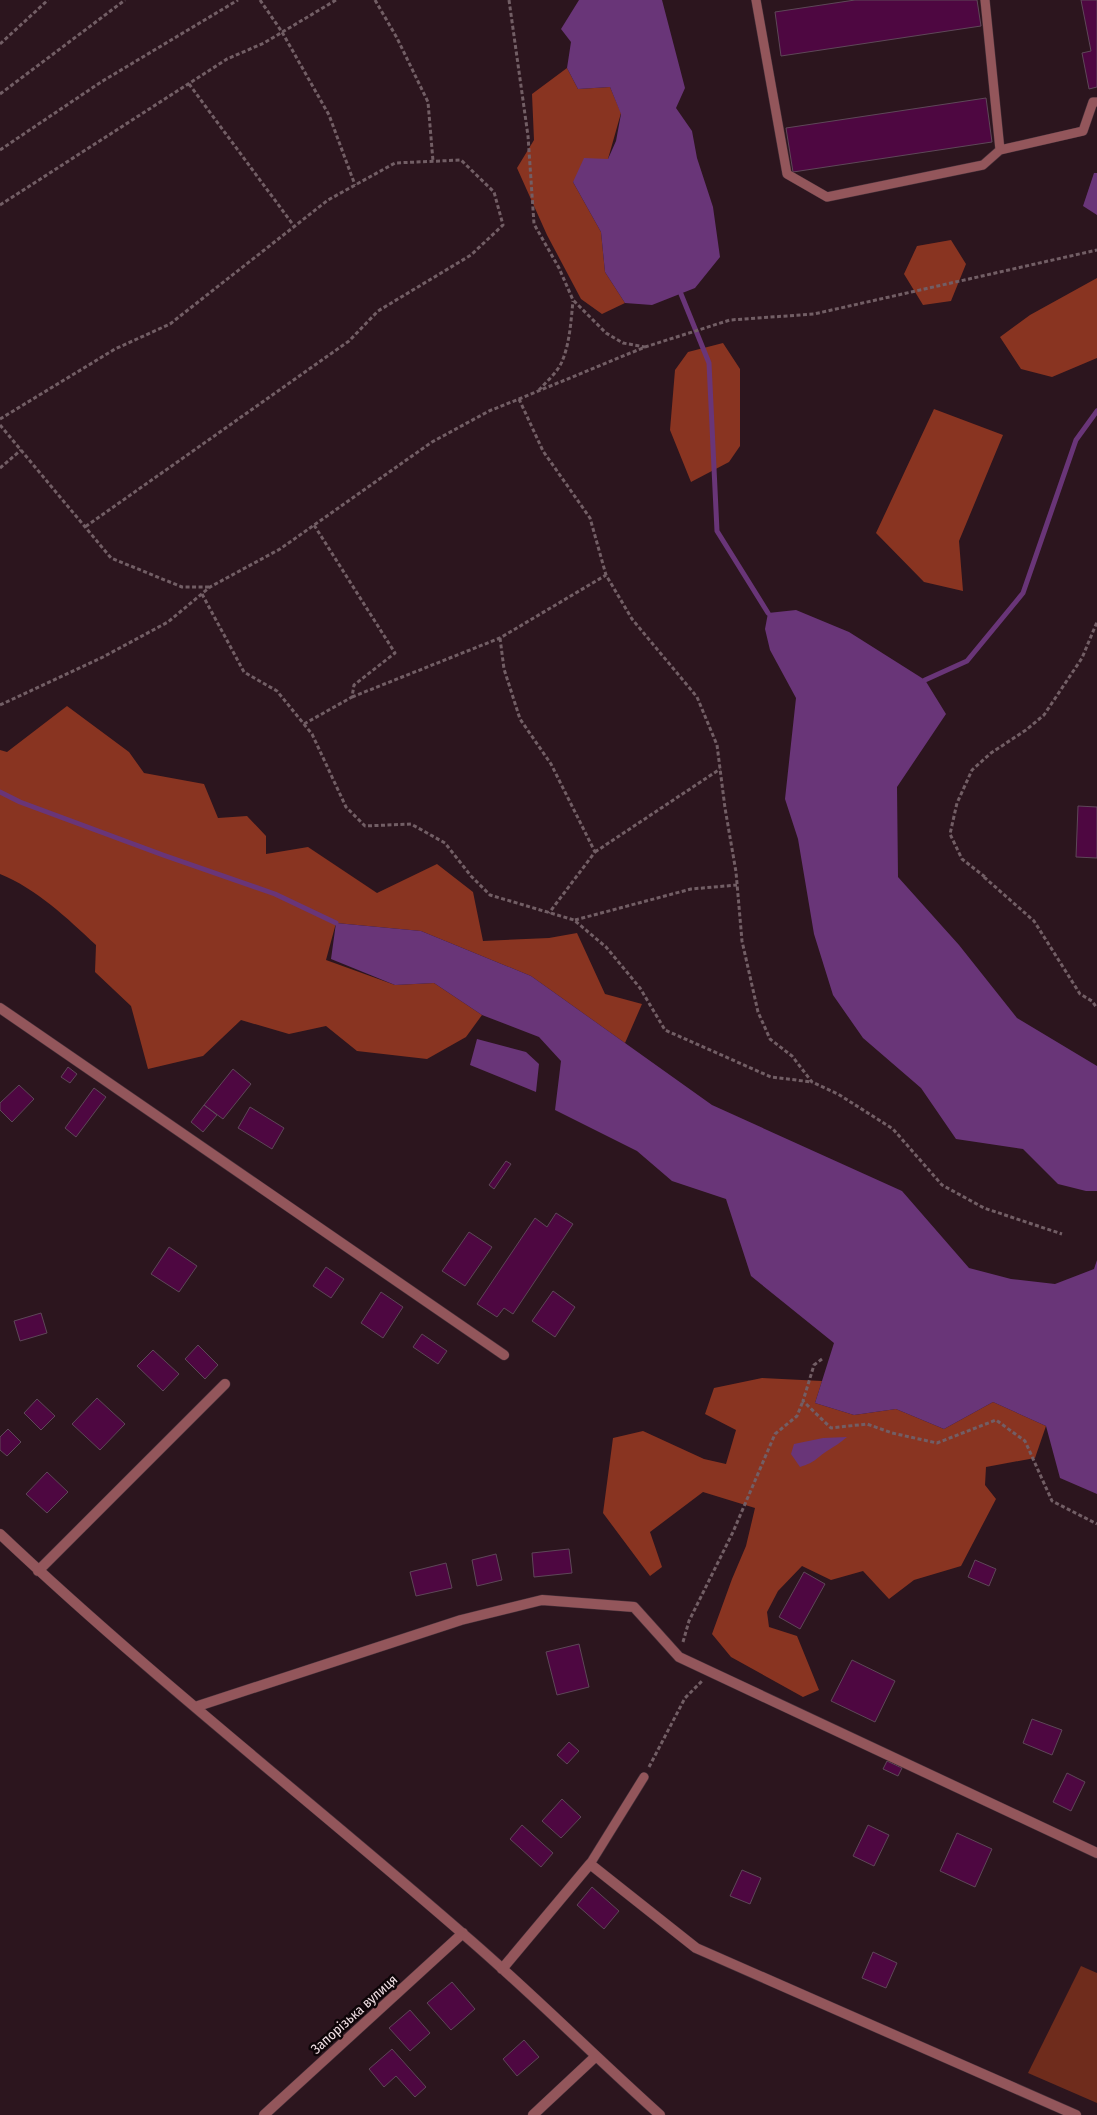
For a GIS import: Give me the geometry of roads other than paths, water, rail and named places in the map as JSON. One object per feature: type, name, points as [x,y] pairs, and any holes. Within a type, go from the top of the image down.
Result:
[{"type":"street","points":[[0,1008],[504,1355]]},
{"type":"street","points":[[38,1570],[225,1384]]},
{"type":"street","points":[[0,1534],[38,1570],[195,1707],[463,1933],[595,2057],[660,2115]]},
{"type":"street","points":[[195,1707],[461,1620],[542,1600],[634,1607],[678,1657],[1097,1853]]},
{"type":"street","points":[[502,1968],[590,1864],[696,1948],[1076,2115]]},
{"type":"street","name":"Запорізька вулиця","points":[[264,2115],[463,1933]]},
{"type":"street","points":[[533,2115],[595,2057]]},
{"type":"lane","points":[[756,0],[788,174],[827,197],[983,165],[1000,150],[1083,131],[1094,102],[1097,102]]},
{"type":"lane","points":[[985,0],[1000,150]]},
{"type":"lane","points":[[590,1864],[644,1777]]},
{"type":"waterway","points":[[681,294],[709,363],[717,531],[768,613]]},
{"type":"waterway","points":[[925,680],[967,661],[1023,593],[1076,440],[1097,411]]},
{"type":"waterway","points":[[0,792],[20,802],[275,894],[336,923]]}]
